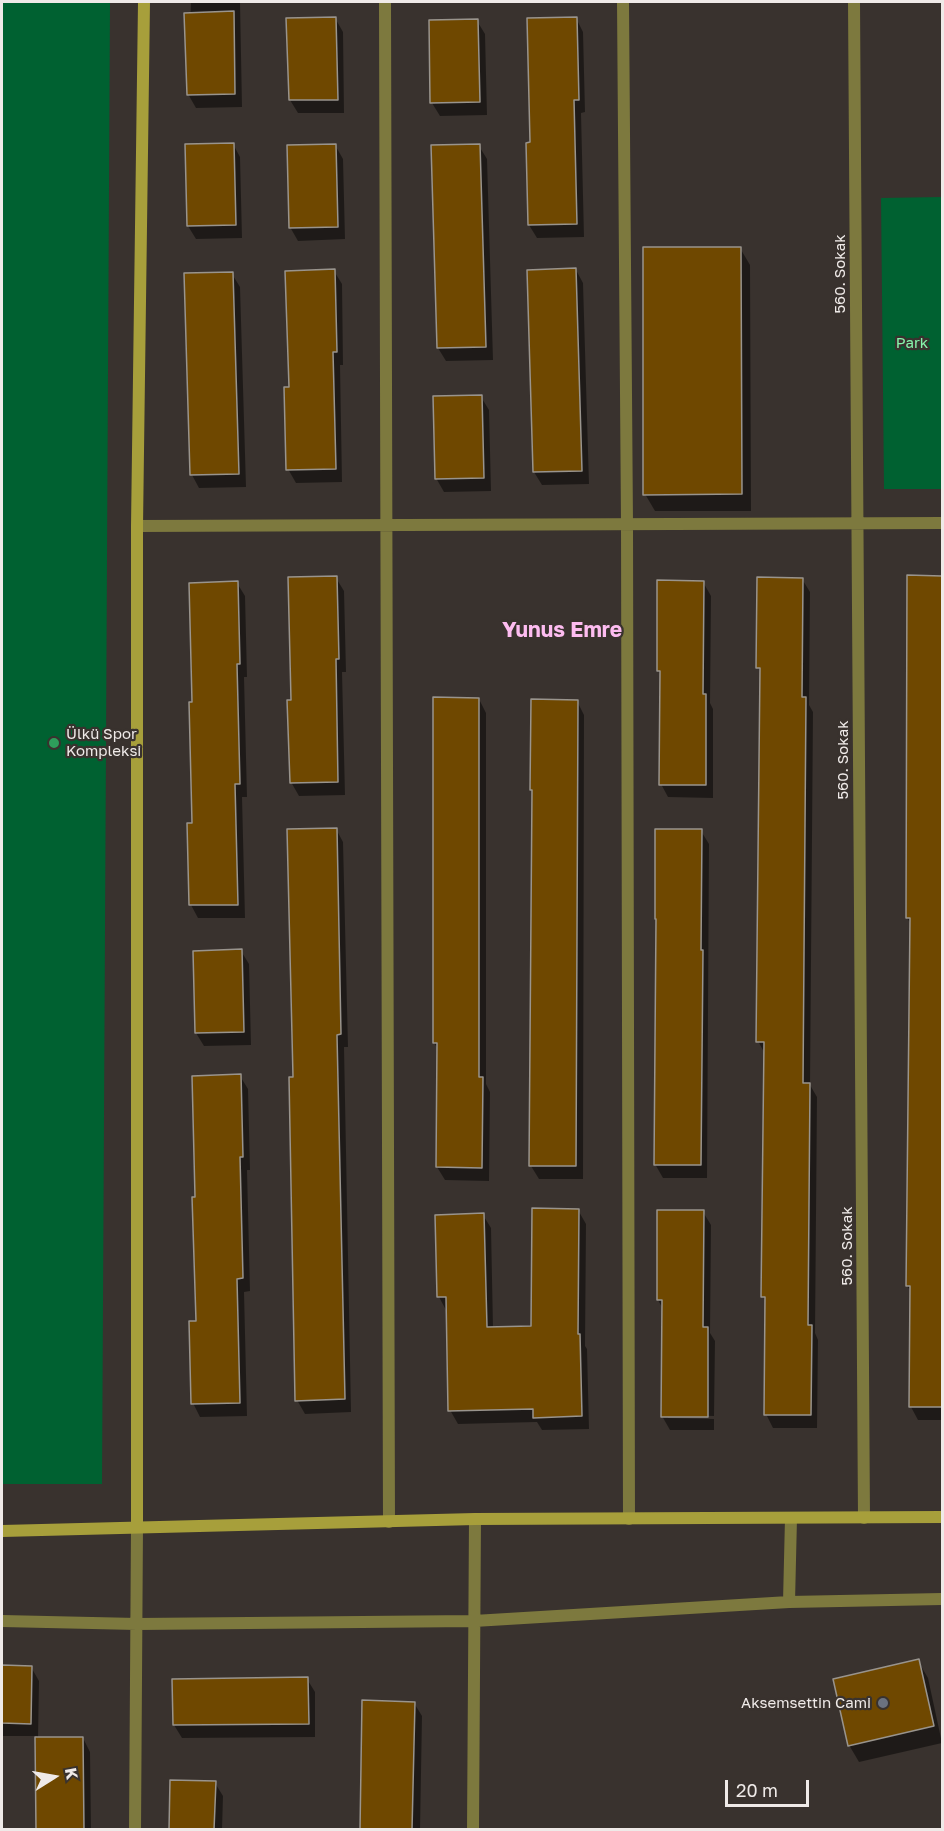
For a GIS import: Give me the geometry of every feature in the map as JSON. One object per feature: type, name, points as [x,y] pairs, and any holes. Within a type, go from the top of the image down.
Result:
[{"type":"street","points":[[135,1830],[137,526],[144,2]]},
{"type":"street","points":[[385,2],[389,1522]]},
{"type":"street","points":[[623,2],[627,524],[629,1519]]},
{"type":"street","name":"560. Sokak","points":[[854,2],[864,1518]]},
{"type":"street","points":[[137,526],[942,523]]},
{"type":"street","points":[[2,1531],[475,1519],[942,1517]]},
{"type":"street","points":[[789,1602],[791,1518]]},
{"type":"street","points":[[473,1830],[475,1519]]},
{"type":"street","points":[[2,1621],[137,1624],[474,1622],[789,1602],[942,1599]]},
{"type":"green space","name":"Ülkü Spor Kompleksi","points":[[2,2],[110,2],[102,1484],[2,1484]]},
{"type":"green space","name":"Park","points":[[942,197],[942,489],[884,489],[881,198]]},
{"type":"building","points":[[234,11],[235,94],[187,95],[184,13]]},
{"type":"building","points":[[336,17],[338,100],[289,100],[286,18]]},
{"type":"building","points":[[577,17],[579,100],[574,100],[577,224],[528,225],[526,143],[530,142],[527,18]]},
{"type":"building","points":[[478,19],[480,102],[430,103],[429,20]]},
{"type":"building","points":[[234,143],[236,225],[187,226],[185,144]]},
{"type":"building","points":[[336,144],[338,227],[289,228],[287,145]]},
{"type":"building","points":[[480,144],[486,347],[437,348],[431,145]]},
{"type":"building","points":[[643,247],[741,247],[742,494],[643,495]]},
{"type":"building","points":[[576,268],[582,471],[533,472],[527,270]]},
{"type":"building","points":[[335,269],[337,352],[333,352],[336,469],[286,470],[284,387],[289,387],[285,271]]},
{"type":"building","points":[[233,272],[239,474],[190,475],[184,273]]},
{"type":"building","points":[[482,395],[484,478],[435,479],[433,396]]},
{"type":"building","points":[[907,575],[942,576],[942,1407],[909,1407],[910,1286],[906,1286],[910,918],[906,918]]},
{"type":"building","points":[[337,576],[338,782],[290,783],[287,700],[291,700],[288,577]]},
{"type":"building","points":[[757,577],[803,578],[802,697],[806,697],[803,1083],[810,1083],[808,1325],[812,1325],[811,1415],[764,1415],[765,1297],[761,1297],[764,1042],[756,1042],[760,668],[756,668]]},
{"type":"building","points":[[657,580],[704,581],[703,694],[706,694],[706,785],[659,785],[660,671],[657,671]]},
{"type":"building","points":[[238,581],[240,664],[237,664],[240,784],[235,784],[238,905],[189,905],[187,823],[192,823],[189,702],[192,702],[189,583]]},
{"type":"building","points":[[433,697],[479,698],[479,1077],[483,1077],[482,1168],[436,1167],[437,1043],[433,1043]]},
{"type":"building","points":[[531,699],[578,700],[576,1166],[529,1166]]},
{"type":"building","points":[[337,828],[341,1034],[337,1035],[345,1399],[295,1401],[289,1077],[293,1077],[287,829]]},
{"type":"building","points":[[655,829],[702,829],[701,1165],[654,1165]]},
{"type":"building","points":[[242,949],[244,1032],[195,1033],[193,951]]},
{"type":"building","points":[[241,1074],[243,1157],[240,1157],[243,1278],[237,1279],[240,1403],[191,1404],[189,1321],[196,1321],[192,1197],[195,1197],[192,1076]]},
{"type":"building","points":[[532,1208],[579,1209],[578,1334],[580,1334],[582,1416],[533,1418],[533,1409],[448,1411],[446,1297],[437,1297],[435,1215],[484,1213],[487,1327],[531,1326]]},
{"type":"building","points":[[657,1210],[704,1210],[703,1327],[708,1327],[708,1417],[661,1417],[662,1300],[657,1300]]},
{"type":"building","name":"Aksemsettin Cami","points":[[919,1659],[934,1726],[848,1746],[833,1679]]},
{"type":"building","points":[[2,1665],[32,1666],[31,1724],[2,1723]]},
{"type":"building","points":[[308,1677],[309,1724],[173,1725],[172,1679]]},
{"type":"building","points":[[362,1700],[415,1702],[412,1830],[360,1830]]},
{"type":"building","points":[[35,1737],[83,1737],[84,1830],[36,1830]]},
{"type":"building","points":[[170,1780],[216,1781],[214,1830],[169,1830]]},
{"type":"place","name":"Ülkü Spor Kompleksi","points":[[54,743]]},
{"type":"place","name":"Aksemsettin Cami","points":[[883,1703]]},
{"type":"district","name":"Yunus Emre","points":[[562,630]]}]
